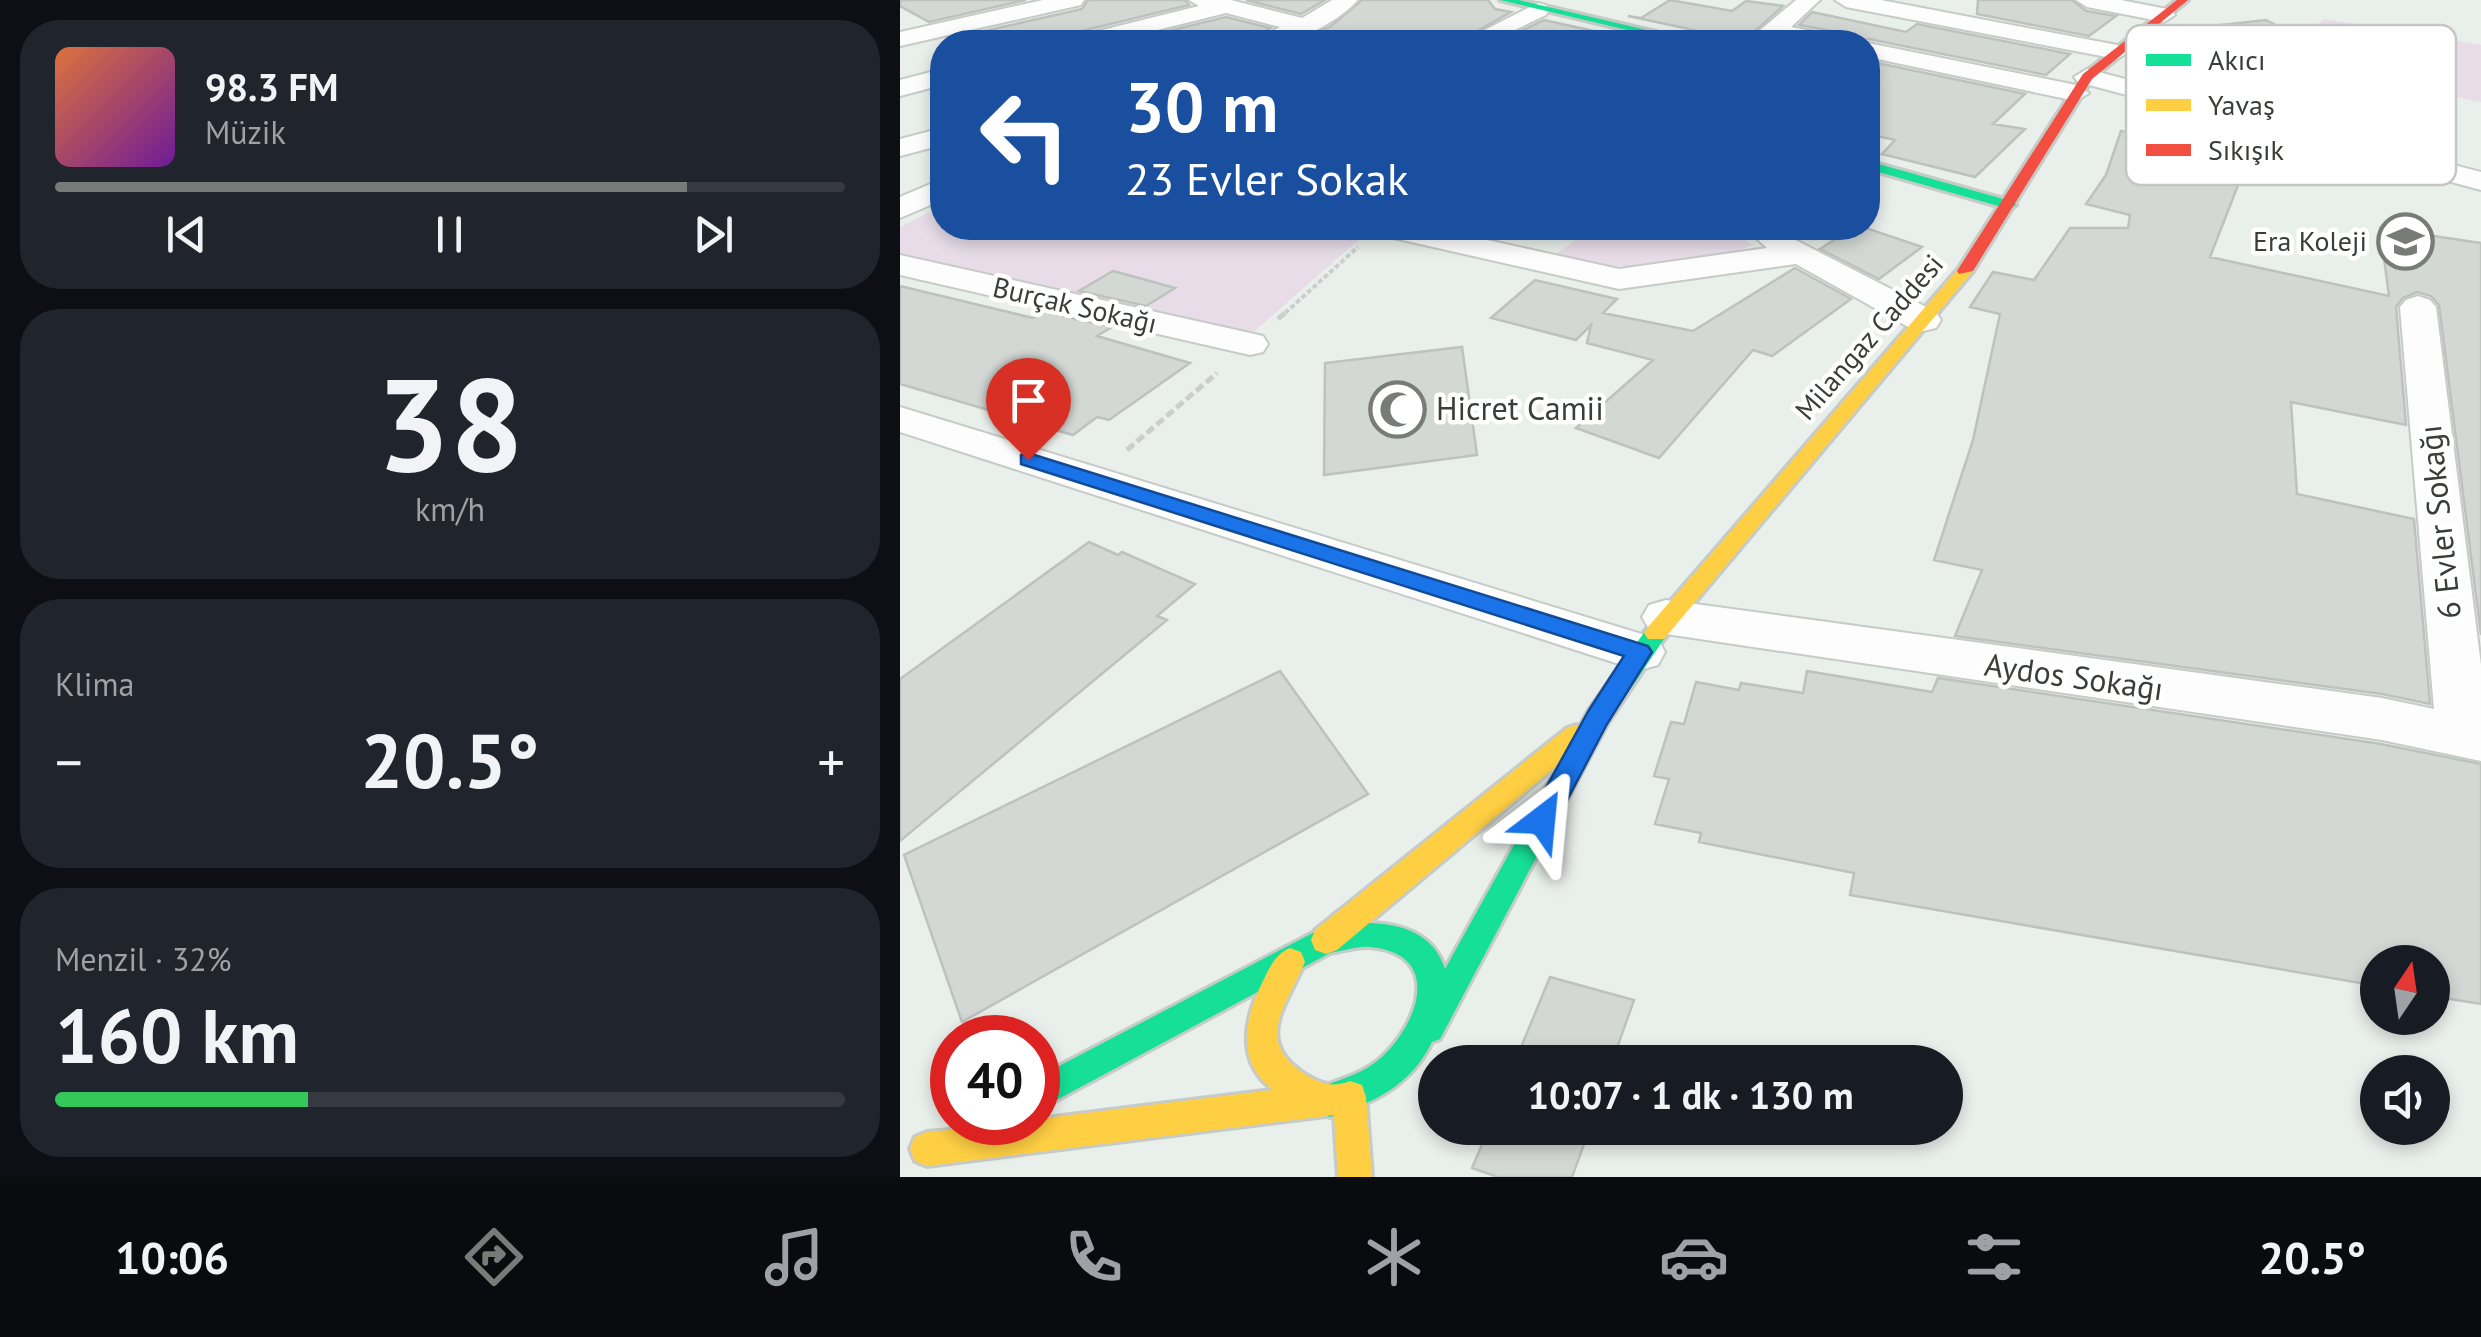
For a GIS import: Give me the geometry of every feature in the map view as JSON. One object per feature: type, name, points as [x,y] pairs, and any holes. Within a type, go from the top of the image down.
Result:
[{"type":"street","points":[[940,30],[1073,0]]},
{"type":"street","points":[[1200,0],[1305,26]]},
{"type":"street","points":[[1293,30],[1347,0]]},
{"type":"street","points":[[1505,0],[1634,30]]},
{"type":"street","points":[[1773,30],[1809,0]]},
{"type":"street","points":[[1846,0],[2117,52]]},
{"type":"street","points":[[2087,0],[2164,14]]},
{"type":"street","name":"Milangaz Caddesi","points":[[2150,25],[2183,0]]},
{"type":"street","points":[[1131,30],[1228,6]]},
{"type":"street","points":[[1497,30],[1538,10]]},
{"type":"street","points":[[900,39],[930,32]]},
{"type":"street","name":"Milangaz Caddesi","points":[[1350,1096],[1376,1087],[1417,1051],[1598,717],[1653,635],[1972,263],[2081,85],[2126,45]]},
{"type":"street","points":[[1880,52],[2126,96]]},
{"type":"street","points":[[900,88],[930,80]]},
{"type":"street","points":[[900,148],[930,140]]},
{"type":"street","points":[[900,157],[930,164]]},
{"type":"street","points":[[1880,168],[2008,205]]},
{"type":"street","points":[[2456,175],[2481,181]]},
{"type":"street","points":[[900,209],[930,194]]},
{"type":"street","points":[[1445,240],[1620,279],[1799,254]]},
{"type":"street","points":[[1775,240],[1923,320]]},
{"type":"street","name":"Burçak Sokağı","points":[[900,265],[1250,344]]},
{"type":"street","name":"6 Evler Sokağı","points":[[2418,307],[2472,738]]},
{"type":"street","name":"Aydos Sokağı","points":[[900,419],[1653,635],[2382,719],[2472,738]]},
{"type":"street","name":"Milangaz Caddesi","points":[[1060,1082],[1326,940],[1598,717]]},
{"type":"street","name":"Milangaz Caddesi","points":[[1326,940],[1353,932],[1379,932],[1403,941],[1421,956],[1433,976],[1436,1002],[1430,1028]]},
{"type":"street","name":"Milangaz Caddesi","points":[[1290,962],[1265,1000],[1258,1026],[1261,1054],[1273,1075],[1294,1090],[1320,1100]]},
{"type":"street","points":[[927,1149],[1350,1096],[1355,1177]]},
{"type":"street","points":[[900,1158],[935,1145]]},
{"type":"shaded area","points":[[2325,19],[2361,25],[2316,25]]},
{"type":"shaded area","points":[[2456,41],[2481,45],[2481,102],[2456,97]]},
{"type":"shaded area","points":[[930,212],[930,240],[1359,240],[1249,336],[900,256],[900,227]]},
{"type":"shaded area","points":[[1576,240],[1745,240],[1753,245],[1700,261],[1654,267],[1607,265],[1553,256]]},
{"type":"building","points":[[900,0],[1026,0],[929,22],[900,6]]},
{"type":"building","points":[[1088,0],[1185,0],[1189,5],[1085,30],[989,30],[1082,9]]},
{"type":"building","points":[[1246,0],[1325,0],[1301,14]]},
{"type":"building","points":[[1362,0],[1488,0],[1495,9],[1511,12],[1479,30],[1323,30]]},
{"type":"building","points":[[1670,0],[1732,11],[1746,1],[1783,6],[1756,30],[1694,30],[1628,16],[1641,18]]},
{"type":"building","points":[[1978,0],[2072,0],[2086,11],[2116,16],[2089,36],[1977,14]]},
{"type":"building","points":[[1812,12],[1906,32],[1917,24],[2070,54],[2046,75],[1880,41],[1880,30],[1826,30],[1799,25]]},
{"type":"building","points":[[1226,17],[1270,28],[1267,30],[1172,30]]},
{"type":"building","points":[[1544,20],[1589,30],[1523,30]]},
{"type":"building","points":[[2266,20],[2276,25],[2221,25]]},
{"type":"building","points":[[1880,64],[2025,94],[1993,124],[2025,129],[1975,177],[1882,154],[1895,140],[1880,137]]},
{"type":"building","points":[[2121,131],[2126,132],[2126,185],[2238,185],[2210,257],[2389,296],[2380,228],[2481,243],[2481,635],[2439,305],[2431,296],[2417,292],[2403,298],[2396,307],[2406,425],[2291,402],[2297,494],[2414,519],[2430,704],[2382,694],[1955,636],[1982,570],[1934,560],[1973,440],[2000,314],[1970,307],[1993,272],[2034,280],[2070,228],[2128,228],[2130,215],[2086,204],[2106,175]]},
{"type":"building","points":[[1880,233],[1922,247],[1879,279],[1820,249],[1834,240],[1880,240]]},
{"type":"building","points":[[1795,268],[1851,299],[1772,356],[1753,350],[1659,458],[1576,428],[1653,360],[1587,343],[1591,325],[1576,340],[1491,318],[1535,280],[1617,299],[1603,313],[1693,331]]},
{"type":"building","points":[[1113,271],[1175,288],[1146,306],[1079,291]]},
{"type":"building","points":[[900,286],[1033,318],[1044,312],[1112,327],[1097,336],[1190,363],[1109,420],[1097,417],[1073,435],[900,384]]},
{"type":"building","name":"Hicret Camii","points":[[1462,347],[1477,455],[1324,475],[1325,363]]},
{"type":"building","points":[[1089,542],[1195,584],[1157,616],[1167,620],[900,841],[900,679]]},
{"type":"building","points":[[1280,671],[1368,794],[974,1015],[960,1015],[904,855]]},
{"type":"building","points":[[1807,671],[1932,692],[1938,678],[2381,744],[2481,764],[2481,1004],[2450,999],[2450,945],[2360,945],[2360,983],[1850,895],[1854,873],[1699,842],[1701,833],[1655,824],[1669,779],[1654,776],[1671,722],[1684,724],[1696,682],[1739,690],[1741,683],[1803,693]]},
{"type":"building","points":[[1550,977],[1634,1000],[1618,1045],[1522,1045]]},
{"type":"building","points":[[1482,1145],[1584,1145],[1572,1177],[1498,1177],[1472,1168]]},
{"type":"traffic: fast","points":[[1505,0],[1639,30]]},
{"type":"traffic: fast","points":[[1880,168],[2009,205]]},
{"type":"traffic: fast","points":[[1429,1028],[1598,717],[1656,633]]},
{"type":"traffic: fast","points":[[1060,1082],[1326,940],[1372,934],[1408,944],[1428,962],[1434,988],[1429,1016],[1414,1045],[1391,1070],[1363,1090],[1330,1100]]},
{"type":"traffic: slow","points":[[1656,633],[1965,271]]},
{"type":"traffic: slow","points":[[1326,940],[1576,735]]},
{"type":"traffic: slow","points":[[1290,962],[1267,1006],[1261,1043],[1266,1059],[1277,1073],[1320,1100]]},
{"type":"traffic: slow","points":[[1350,1097],[1355,1177]]},
{"type":"traffic: slow","points":[[927,1149],[1330,1100]]},
{"type":"traffic: jam","points":[[2152,25],[2183,0]]},
{"type":"traffic: jam","points":[[1965,271],[2087,77],[2126,46]]},
{"type":"place","name":"Era Koleji","points":[[2406,241]]},
{"type":"place","name":"Hicret Camii","points":[[1397,409]]},
{"type":"route","points":[[1028,460],[1640,652],[1598,717],[1542,820]]}]
